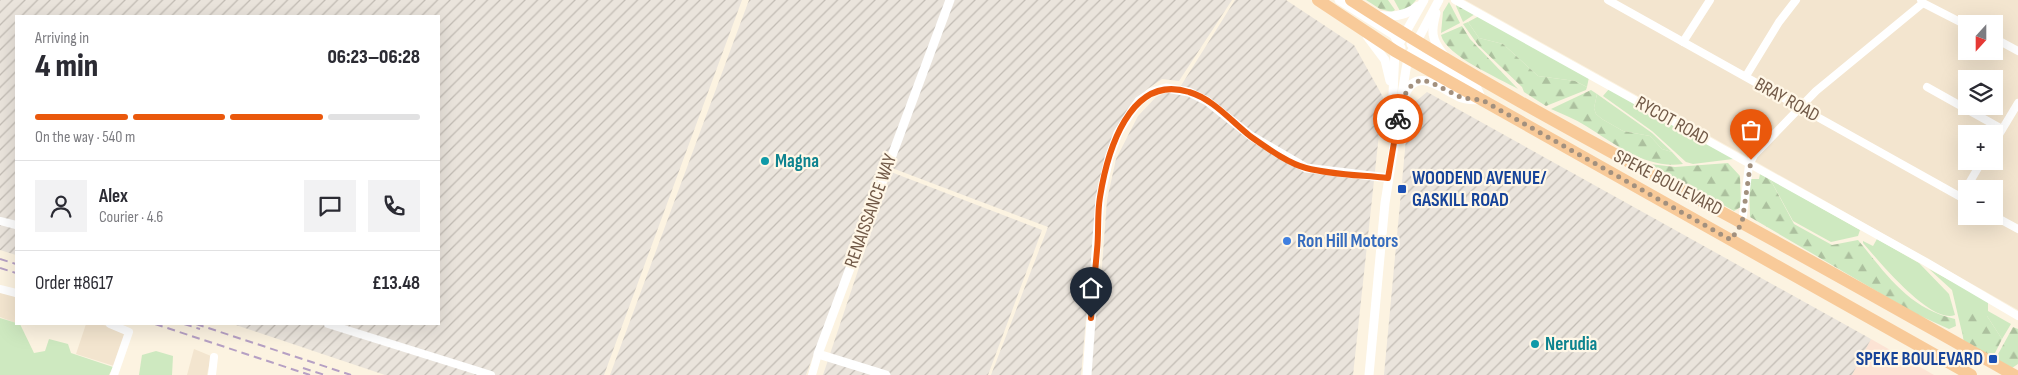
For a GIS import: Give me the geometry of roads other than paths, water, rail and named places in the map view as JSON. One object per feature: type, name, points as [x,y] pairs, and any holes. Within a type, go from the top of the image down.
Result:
[{"type":"highway","name":"SPEKE BOULEVARD","points":[[1318,0],[1357,26],[1413,49],[1448,59],[1640,169],[1742,223],[2014,375]]},
{"type":"highway","name":"SPEKE BOULEVARD","points":[[1351,0],[1373,14],[1399,43],[1413,49],[1482,100],[1971,375]]},
{"type":"highway","points":[[1731,240],[1742,223]]},
{"type":"street","name":"RENAISSANCE WAY","points":[[818,354],[950,0]]},
{"type":"street","points":[[1339,0],[1394,36],[1399,43]]},
{"type":"street","points":[[1369,375],[1388,178],[1401,104],[1413,49],[1439,0]]},
{"type":"street","points":[[1439,0],[1433,36],[1434,44],[1448,59]]},
{"type":"street","name":"RYCOT ROAD","points":[[1455,0],[1926,262],[2018,316]]},
{"type":"street","name":"BRAY ROAD","points":[[1608,0],[1958,196]]},
{"type":"street","points":[[1683,42],[1710,0]]},
{"type":"street","points":[[1746,76],[1779,22],[1796,0]]},
{"type":"street","points":[[1391,108],[1399,43],[1423,1]]},
{"type":"street","points":[[1373,14],[1384,17],[1406,14],[1423,1]]},
{"type":"street","points":[[1742,223],[1749,165],[1754,154],[1816,91],[1922,1],[1958,20]]},
{"type":"street","points":[[1357,26],[1385,60],[1390,78],[1391,158]]},
{"type":"street","points":[[2003,43],[2018,51]]},
{"type":"street","points":[[1401,104],[1407,89],[1420,80],[1430,82],[1462,98],[1482,100]]},
{"type":"street","points":[[1927,87],[1995,125]]},
{"type":"street","points":[[1087,375],[1100,198],[1109,158],[1118,133],[1131,112],[1139,101],[1152,92],[1166,88],[1189,92],[1207,101],[1251,136],[1306,168],[1388,178]]},
{"type":"street","points":[[2003,127],[2018,103]]},
{"type":"street","points":[[0,220],[15,226]]},
{"type":"street","points":[[2003,221],[2018,229]]},
{"type":"street","points":[[0,289],[15,293]]},
{"type":"street","points":[[112,325],[129,332],[114,375]]},
{"type":"street","points":[[331,325],[491,375]]},
{"type":"street","points":[[812,375],[818,354],[886,375]]},
{"type":"street","points":[[212,375],[214,357]]},
{"type":"railway","points":[[0,259],[15,264]]},
{"type":"railway","points":[[0,268],[15,273]]},
{"type":"railway","points":[[158,325],[310,375]]},
{"type":"railway","points":[[187,325],[200,329]]},
{"type":"railway","points":[[199,325],[351,375]]},
{"type":"railway","points":[[303,368],[325,375]]},
{"type":"place","name":"Magna","points":[[765,161]]},
{"type":"place","name":"WOODEND AVENUE/ GASKILL ROAD","points":[[1402,189]]},
{"type":"place","name":"Ron Hill Motors","points":[[1287,241]]},
{"type":"place","name":"Nerudia","points":[[1535,344]]},
{"type":"place","name":"SPEKE BOULEVARD","points":[[1993,359]]}]
